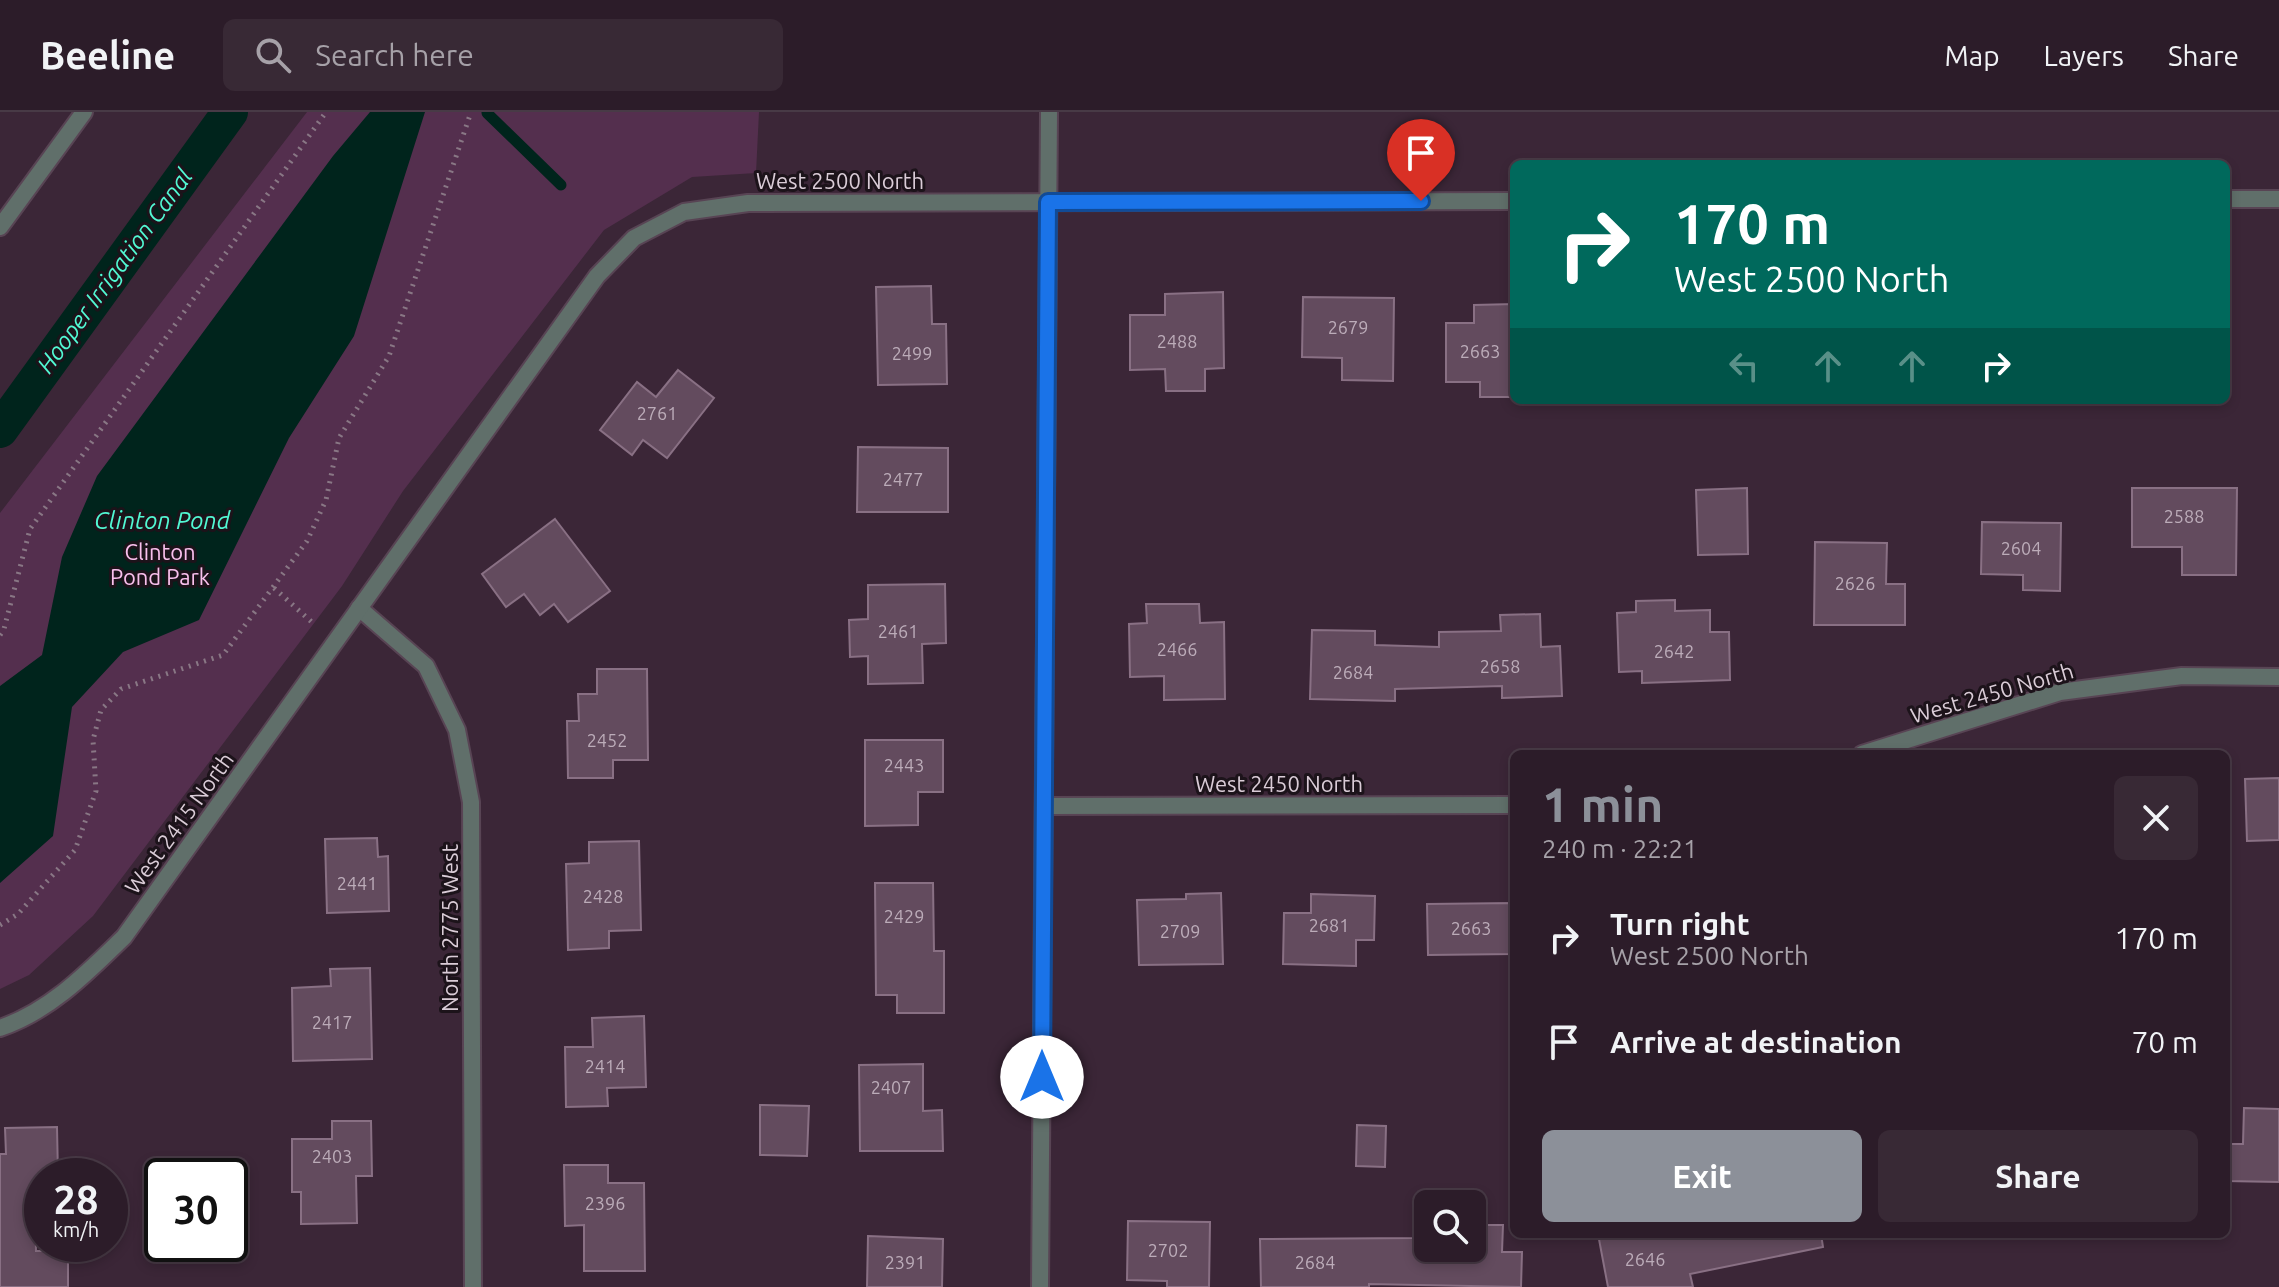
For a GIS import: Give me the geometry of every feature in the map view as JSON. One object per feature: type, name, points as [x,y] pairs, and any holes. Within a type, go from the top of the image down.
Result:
[{"type":"street","points":[[0,227],[84,112]]},
{"type":"street","points":[[1040,1287],[1049,112]]},
{"type":"street","points":[[2230,199],[2279,199]]},
{"type":"street","name":"West 2500 North","points":[[359,608],[597,276],[634,238],[684,212],[748,203],[1510,201]]},
{"type":"street","name":"West 2415 North","points":[[0,1028],[22,1020],[76,984],[124,937],[359,608]]},
{"type":"street","name":"North 2775 West","points":[[359,608],[426,666],[457,730],[471,802],[473,1287]]},
{"type":"street","name":"West 2450 North","points":[[1875,750],[2060,692],[2182,676],[2279,677]]},
{"type":"street","name":"West 2450 North","points":[[1044,806],[1510,805]]},
{"type":"path","points":[[0,635],[30,529],[326,112]]},
{"type":"path","points":[[0,925],[18,914],[75,850],[96,791],[93,740],[101,710],[121,689],[223,655],[307,541],[326,500],[339,438],[389,356],[471,112]]},
{"type":"path","points":[[274,588],[335,643]]},
{"type":"green space","name":"Clinton Pond Park","points":[[307,112],[759,112],[756,173],[692,177],[604,230],[403,491],[342,586],[93,916],[29,975],[0,989],[0,513]]},
{"type":"water","name":"Clinton Pond","points":[[370,112],[425,112],[354,336],[289,438],[199,620],[123,652],[72,707],[53,836],[0,883],[0,686],[42,655],[62,557],[97,476],[333,156]]},
{"type":"building","points":[[931,286],[932,324],[946,324],[947,384],[878,385],[876,287]]},
{"type":"building","points":[[1223,292],[1224,368],[1205,369],[1205,391],[1166,391],[1165,369],[1130,370],[1130,315],[1165,315],[1165,294]]},
{"type":"building","points":[[1303,297],[1394,298],[1393,381],[1342,380],[1342,358],[1302,357]]},
{"type":"building","points":[[1510,304],[1510,397],[1480,397],[1480,382],[1446,382],[1446,323],[1474,323],[1474,305]]},
{"type":"building","points":[[678,370],[714,398],[667,458],[643,440],[632,455],[600,430],[637,382],[656,397]]},
{"type":"building","points":[[858,447],[948,448],[948,512],[857,512]]},
{"type":"building","points":[[1747,488],[1748,554],[1698,555],[1696,490]]},
{"type":"building","points":[[2132,488],[2237,488],[2236,575],[2182,575],[2182,547],[2132,547]]},
{"type":"building","points":[[555,519],[610,591],[568,622],[554,604],[540,615],[524,594],[506,607],[482,574]]},
{"type":"building","points":[[1982,522],[2061,523],[2060,591],[2023,590],[2023,575],[1981,574]]},
{"type":"building","points":[[1815,542],[1887,543],[1886,584],[1905,584],[1905,625],[1814,625]]},
{"type":"building","points":[[945,584],[946,643],[922,644],[923,683],[868,684],[868,656],[850,657],[849,620],[868,619],[868,585]]},
{"type":"building","points":[[1675,600],[1675,611],[1710,610],[1710,632],[1729,632],[1730,680],[1642,683],[1642,671],[1619,672],[1617,613],[1636,612],[1636,601]]},
{"type":"building","points":[[1146,604],[1199,604],[1200,623],[1224,622],[1225,699],[1164,700],[1164,676],[1130,677],[1129,624],[1147,623]]},
{"type":"building","points":[[1540,614],[1541,647],[1560,646],[1562,696],[1502,698],[1502,686],[1395,689],[1395,701],[1310,699],[1312,630],[1375,631],[1375,645],[1439,647],[1439,632],[1501,631],[1500,615]]},
{"type":"building","points":[[597,669],[647,669],[648,760],[613,760],[613,778],[568,778],[567,721],[579,721],[578,694],[597,694]]},
{"type":"building","points":[[865,740],[943,740],[943,792],[918,792],[918,825],[865,826]]},
{"type":"building","points":[[2279,778],[2279,840],[2247,841],[2245,779]]},
{"type":"building","points":[[377,838],[378,857],[388,856],[389,911],[327,913],[325,839]]},
{"type":"building","points":[[639,841],[641,930],[609,931],[609,948],[568,950],[566,864],[589,863],[589,842]]},
{"type":"building","points":[[875,883],[933,883],[934,951],[944,951],[944,1013],[897,1013],[897,995],[876,995]]},
{"type":"building","points":[[1221,893],[1223,964],[1139,965],[1137,900],[1186,899],[1186,894]]},
{"type":"building","points":[[1311,894],[1375,896],[1374,940],[1356,940],[1356,966],[1283,964],[1284,913],[1311,913]]},
{"type":"building","points":[[1510,903],[1510,954],[1428,955],[1427,904]]},
{"type":"building","points":[[370,968],[372,1059],[293,1061],[292,988],[331,986],[330,969]]},
{"type":"building","points":[[644,1016],[646,1087],[607,1088],[608,1106],[566,1107],[565,1047],[593,1047],[592,1018]]},
{"type":"building","points":[[923,1064],[923,1111],[942,1110],[943,1151],[860,1151],[859,1065]]},
{"type":"building","points":[[760,1105],[809,1106],[807,1156],[760,1155]]},
{"type":"building","points":[[2244,1108],[2279,1109],[2279,1182],[2230,1181],[2230,1144],[2243,1144]]},
{"type":"building","points":[[332,1121],[371,1121],[372,1176],[356,1176],[357,1223],[301,1224],[301,1192],[292,1192],[292,1139],[332,1139]]},
{"type":"building","points":[[1357,1125],[1386,1126],[1385,1167],[1356,1166]]},
{"type":"building","points":[[57,1127],[58,1158],[24,1158],[24,1262],[68,1262],[68,1287],[0,1287],[0,1154],[6,1154],[5,1128]]},
{"type":"building","points":[[564,1165],[608,1165],[608,1183],[644,1183],[645,1271],[584,1271],[584,1225],[565,1226]]},
{"type":"building","points":[[1128,1221],[1210,1222],[1209,1287],[1167,1287],[1167,1281],[1127,1280]]},
{"type":"building","points":[[1486,1225],[1503,1225],[1502,1252],[1522,1252],[1521,1287],[1369,1284],[1369,1287],[1261,1287],[1260,1239],[1414,1238],[1414,1262],[1486,1262]]},
{"type":"building","points":[[868,1236],[943,1239],[942,1287],[867,1287]]},
{"type":"building","points":[[1599,1238],[1822,1238],[1823,1247],[1690,1274],[1693,1287],[1608,1287]]},
{"type":"waterway","name":"Hooper Irrigation Canal","points":[[0,430],[230,112]]},
{"type":"waterway","points":[[487,113],[561,185]]},
{"type":"route","points":[[1042,1077],[1048,202],[1421,201]]}]
